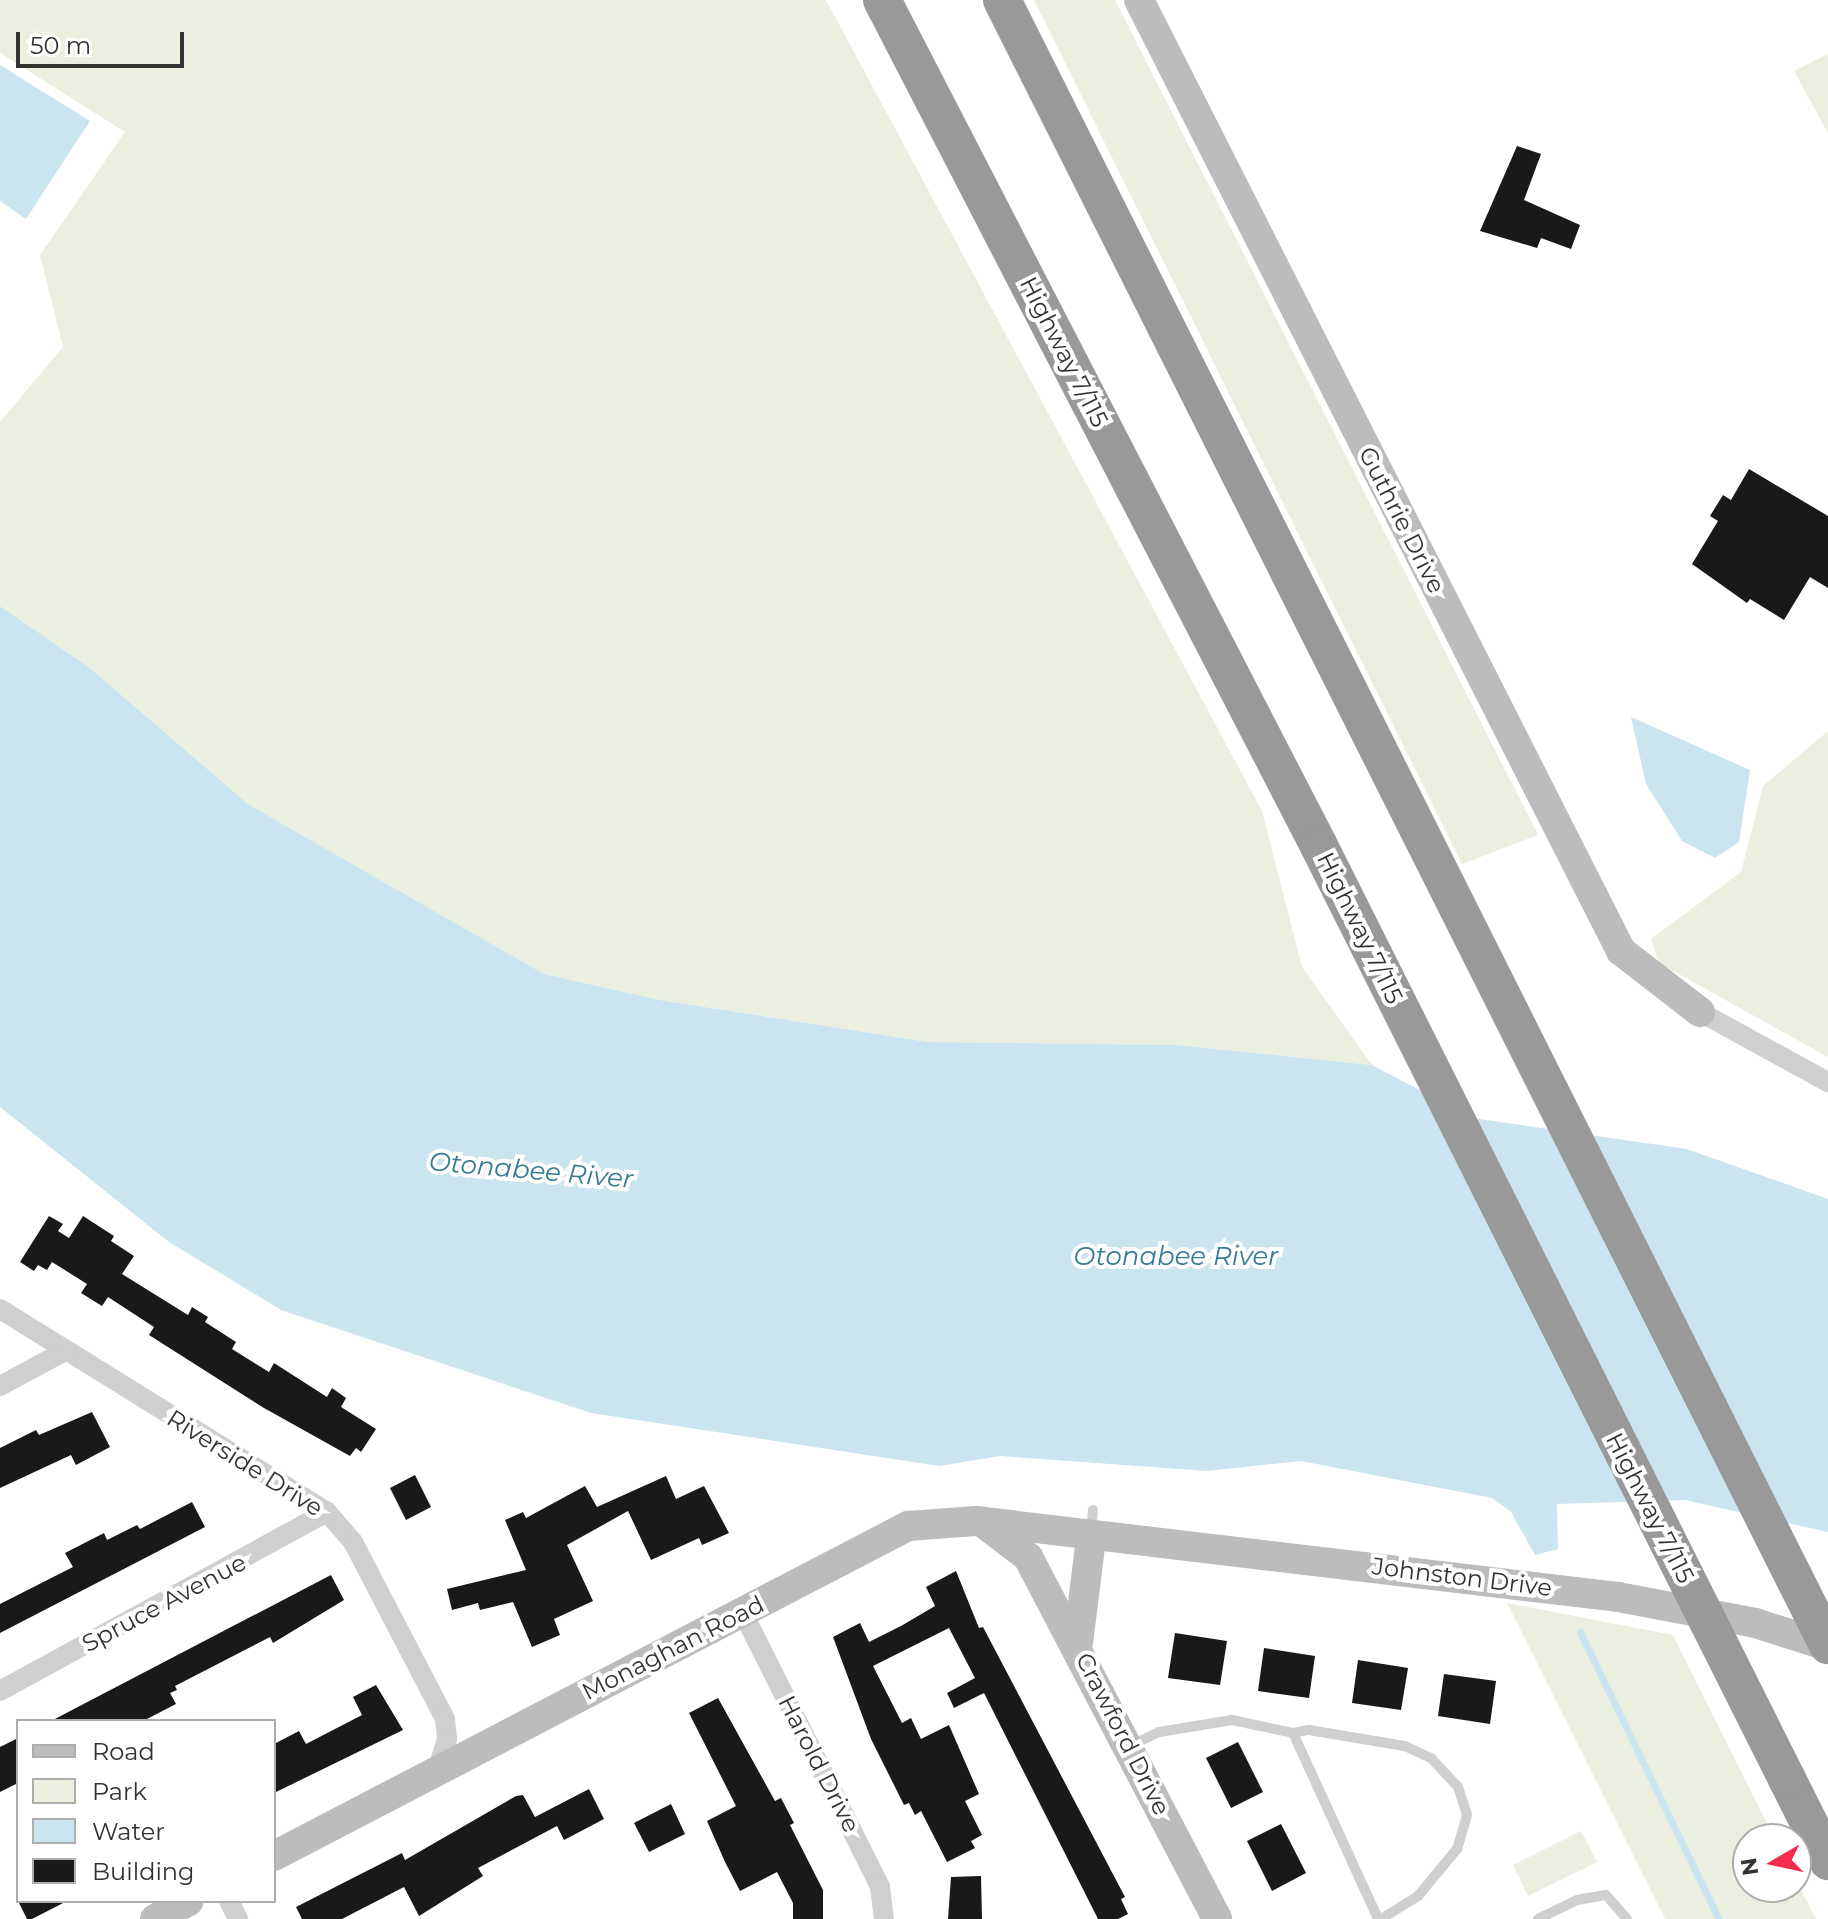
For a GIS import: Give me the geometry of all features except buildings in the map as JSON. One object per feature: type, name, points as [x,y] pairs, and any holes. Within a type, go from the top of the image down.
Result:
[{"type":"highway","name":"Highway 7/115","points":[[882,0],[1319,846],[1828,1861]]},
{"type":"highway","points":[[1002,0],[1415,831],[1828,1645]]},
{"type":"street","name":"Guthrie Drive","points":[[1139,0],[1621,951],[1700,1012]]},
{"type":"street","points":[[1700,1012],[1828,1082]]},
{"type":"street","name":"Riverside Drive","points":[[0,1309],[327,1512],[353,1542],[445,1719],[447,1739],[438,1769]]},
{"type":"street","points":[[0,1386],[65,1351]]},
{"type":"street","name":"Spruce Avenue","points":[[0,1691],[327,1512]]},
{"type":"street","points":[[976,1521],[1002,1533],[1028,1557],[1078,1645]]},
{"type":"street","name":"Monaghan Road","points":[[276,1855],[908,1526],[976,1521],[1092,1524]]},
{"type":"street","name":"Johnston Drive","points":[[1092,1524],[1652,1601],[1755,1623],[1828,1645]]},
{"type":"street","name":"Crawford Drive","points":[[1092,1524],[1078,1645],[1217,1919]]},
{"type":"street","name":"Harold Drive","points":[[743,1613],[880,1887],[884,1919]]},
{"type":"street","points":[[155,1919],[185,1903]]},
{"type":"lane","points":[[1129,1746],[1172,1728],[1232,1720],[1293,1733],[1309,1730],[1405,1746],[1431,1758],[1458,1787],[1467,1815],[1457,1849],[1418,1896],[1380,1919],[1293,1733]]},
{"type":"lane","points":[[1538,1919],[1577,1900],[1606,1895],[1627,1919]]},
{"type":"green space","points":[[0,0],[826,0],[1262,811],[1302,967],[1372,1065],[1177,1045],[928,1042],[660,1000],[544,974],[248,804],[90,668],[0,606],[0,422],[63,347],[40,255],[125,132],[0,53]]},
{"type":"green space","points":[[1034,0],[1115,0],[1538,835],[1462,864]]},
{"type":"green space","points":[[1828,54],[1828,133],[1794,71]]},
{"type":"green space","points":[[1828,731],[1828,1057],[1659,963],[1651,939],[1741,872],[1763,786]]},
{"type":"green space","points":[[1507,1603],[1673,1635],[1767,1823],[1732,1823],[1732,1903],[1808,1903],[1816,1919],[1665,1919]]},
{"type":"green space","points":[[1581,1831],[1597,1862],[1528,1896],[1513,1865]]},
{"type":"water","points":[[0,65],[90,121],[26,219],[0,201]]},
{"type":"water","name":"Otonabee River","points":[[0,606],[90,668],[248,804],[544,974],[660,1000],[928,1042],[1177,1045],[1372,1065],[1473,1118],[1687,1149],[1828,1199],[1828,1532],[1685,1500],[1557,1504],[1558,1549],[1535,1555],[1511,1512],[1492,1498],[1301,1461],[1207,1471],[1000,1456],[939,1466],[591,1413],[281,1310],[169,1242],[0,1107]]},
{"type":"water","points":[[1631,717],[1750,770],[1739,842],[1715,858],[1682,841],[1646,784]]},
{"type":"waterway","points":[[1580,1632],[1719,1919]]}]
